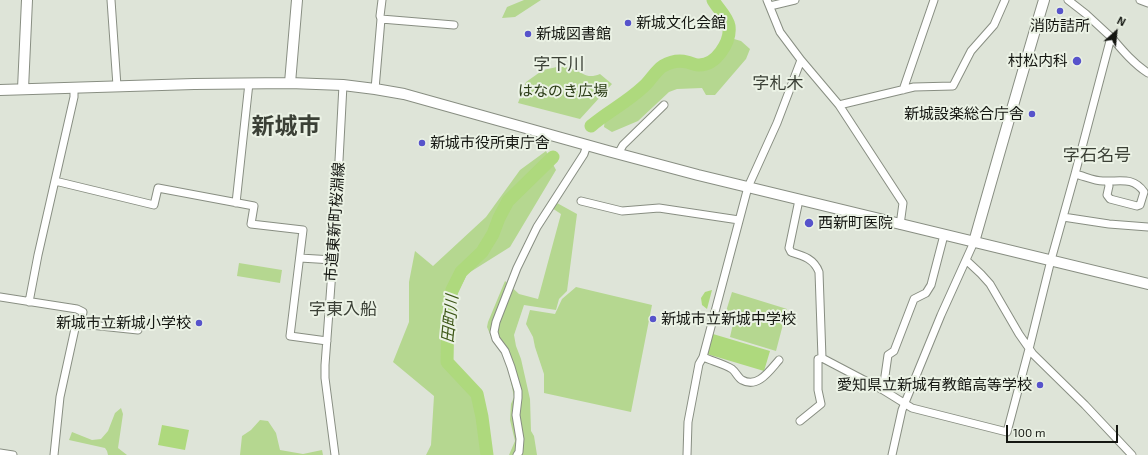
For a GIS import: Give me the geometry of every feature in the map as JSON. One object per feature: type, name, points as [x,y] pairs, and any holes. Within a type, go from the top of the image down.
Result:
[{"type":"street","points":[[23,89],[27,0]]},
{"type":"street","points":[[111,0],[117,86]]},
{"type":"street","points":[[290,83],[297,0]]},
{"type":"street","points":[[375,89],[382,0]]},
{"type":"street","points":[[795,0],[769,3],[780,32],[800,60],[839,105],[903,203],[900,225]]},
{"type":"street","points":[[903,90],[934,0]]},
{"type":"street","points":[[839,105],[914,87],[953,86],[971,51],[994,25],[1005,0]]},
{"type":"street","points":[[892,455],[904,404],[941,315],[974,242],[1044,0]]},
{"type":"street","points":[[1068,0],[1086,14],[1112,38],[1129,57],[1148,73]]},
{"type":"street","points":[[1140,0],[1148,3]]},
{"type":"street","points":[[381,20],[454,25]]},
{"type":"street","points":[[822,358],[883,390],[904,404],[919,410],[1007,432],[1051,260],[1112,38]]},
{"type":"street","points":[[687,455],[688,422],[699,364],[703,357],[748,187],[777,123],[800,60]]},
{"type":"street","points":[[0,90],[249,83],[343,85],[375,89],[404,94],[618,154],[799,200],[1148,284]]},
{"type":"street","points":[[236,203],[249,83]]},
{"type":"street","name":"市道東新町桜淵線","points":[[335,455],[325,378],[343,85]]},
{"type":"street","points":[[29,302],[38,255],[74,97],[74,88]]},
{"type":"street","points":[[618,154],[623,145],[664,105]]},
{"type":"street","points":[[517,455],[519,452],[520,439],[516,415],[518,391],[505,351],[496,339],[494,332],[496,322],[517,268],[536,227],[584,154],[587,145]]},
{"type":"street","points":[[1075,174],[1102,182],[1108,181],[1122,180],[1139,186],[1144,192],[1140,205],[1137,206],[1110,198],[1107,195],[1109,186],[1108,181]]},
{"type":"street","points":[[55,181],[154,205],[158,188],[254,206],[251,224],[303,230],[290,336],[327,341]]},
{"type":"street","points":[[799,200],[789,248],[791,252],[811,260],[816,265],[819,272],[822,358]]},
{"type":"street","points":[[581,201],[622,210],[659,208],[740,220]]},
{"type":"street","points":[[1063,216],[1109,224],[1148,227]]},
{"type":"street","points":[[883,390],[888,355],[894,351],[914,299],[926,293],[931,285],[944,235]]},
{"type":"street","points":[[300,258],[333,260]]},
{"type":"street","points":[[966,260],[990,284],[1029,349],[1132,455]]},
{"type":"street","points":[[0,297],[77,309],[83,312],[82,324]]},
{"type":"street","points":[[54,455],[60,397],[76,324],[138,330]]},
{"type":"street","points":[[703,357],[732,370],[741,380],[749,383],[760,380],[779,360]]},
{"type":"street","points":[[800,421],[821,404],[818,390],[818,359],[822,358]]},
{"type":"street","points":[[0,453],[14,455]]},
{"type":"green space","points":[[524,0],[541,0],[515,17],[502,18],[507,7]]},
{"type":"green space","points":[[734,39],[741,41],[750,49],[746,59],[715,95],[706,95],[702,88],[677,89],[669,92],[638,121],[612,132],[604,127],[605,118],[647,85],[662,68],[676,64],[695,66],[707,65],[728,49]]},
{"type":"green space","name":"はなのき広場","points":[[557,67],[571,68],[589,76],[600,74],[612,84],[580,119],[518,103],[526,82],[543,70]]},
{"type":"green space","points":[[546,151],[556,170],[510,247],[467,274],[455,300],[452,363],[473,394],[488,433],[490,455],[426,455],[431,445],[434,396],[393,362],[409,322],[409,282],[415,251],[433,266],[486,217],[520,170]]},
{"type":"green space","points":[[557,203],[577,214],[567,291],[559,299],[556,310],[524,305],[514,335],[530,399],[531,431],[534,436],[537,455],[509,455],[515,441],[510,420],[511,404],[514,397],[506,358],[492,339],[487,327],[505,281],[519,294],[538,299],[561,214],[552,208]]},
{"type":"green space","points":[[239,263],[282,270],[280,283],[237,276]]},
{"type":"green space","points":[[576,287],[652,305],[631,412],[544,393],[544,374],[533,337],[526,324],[530,310],[555,314],[562,299]]},
{"type":"green space","points":[[732,292],[787,309],[776,351],[730,337],[733,324],[723,321]]},
{"type":"green space","points":[[121,408],[123,414],[118,448],[127,455],[108,455],[105,448],[69,440],[72,432],[92,440],[101,439],[108,431],[115,413]]},
{"type":"green space","points":[[260,420],[268,421],[276,433],[280,450],[303,454],[322,450],[323,455],[240,455],[242,436],[251,430]]},
{"type":"shaded area","points":[[712,290],[707,309],[702,305],[701,298],[705,292]]},
{"type":"shaded area","points":[[713,334],[770,351],[764,371],[707,354]]},
{"type":"shaded area","points":[[162,425],[189,430],[185,450],[158,445]]},
{"type":"waterway","name":"田町川","points":[[591,126],[645,86],[663,66],[678,61],[684,61],[697,65],[705,64],[711,62],[721,52],[728,39],[729,26],[728,22],[713,0]]},
{"type":"waterway","name":"田町川","points":[[487,455],[482,417],[477,394],[447,362],[448,314],[450,298],[452,290],[461,272],[482,252],[493,234],[508,201],[553,157]]},
{"type":"place","name":"消防詰所","points":[[1060,11]]},
{"type":"place","name":"新城文化会館","points":[[628,23]]},
{"type":"place","name":"新城図書館","points":[[528,34]]},
{"type":"place","name":"村松内科","points":[[1077,61]]},
{"type":"place","name":"新城設楽総合庁舎","points":[[1032,114]]},
{"type":"place","name":"新城市役所東庁舎","points":[[422,143]]},
{"type":"place","name":"西新町医院","points":[[809,223]]},
{"type":"place","name":"新城市立新城中学校","points":[[653,319]]},
{"type":"place","name":"新城市立新城小学校","points":[[199,323]]},
{"type":"place","name":"愛知県立新城有教館高等学校","points":[[1040,385]]},
{"type":"district","name":"字下川","points":[[559,64]]},
{"type":"district","name":"字札木","points":[[778,83]]},
{"type":"district","name":"新城市","points":[[286,126]]},
{"type":"district","name":"字石名号","points":[[1097,155]]},
{"type":"district","name":"字東入船","points":[[343,309]]}]
